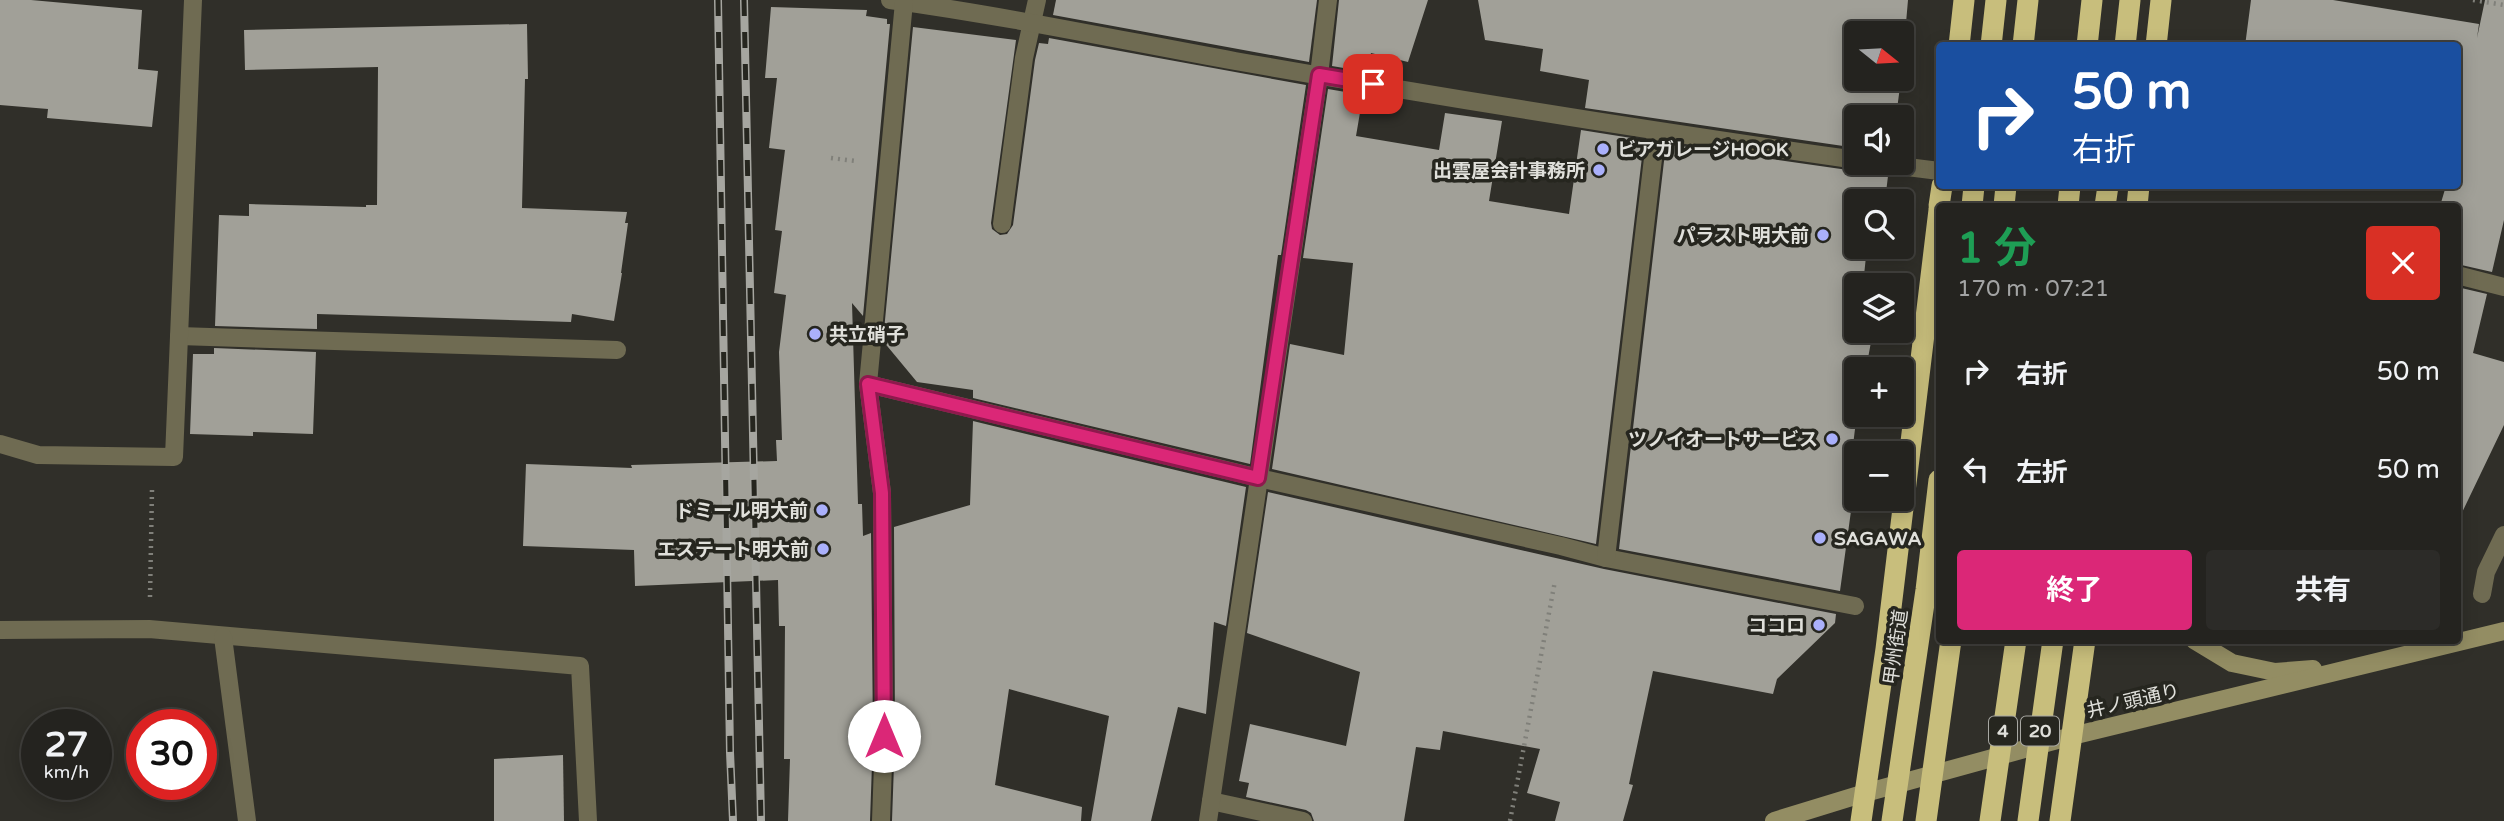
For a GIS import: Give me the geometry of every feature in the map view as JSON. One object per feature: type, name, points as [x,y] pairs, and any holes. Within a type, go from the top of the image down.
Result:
[{"type":"highway","points":[[1959,42],[1964,0]]},
{"type":"highway","points":[[1991,42],[1996,0]]},
{"type":"highway","points":[[2023,42],[2028,0]]},
{"type":"highway","points":[[2087,42],[2092,0]]},
{"type":"highway","points":[[2125,42],[2130,0]]},
{"type":"highway","points":[[2156,42],[2161,0]]},
{"type":"highway","points":[[1861,821],[1888,635],[1936,233]]},
{"type":"highway","name":"甲州街道","points":[[1892,821],[1936,505]]},
{"type":"highway","points":[[1926,821],[1950,644]]},
{"type":"highway","name":"4","points":[[1990,821],[2015,644]]},
{"type":"highway","name":"20","points":[[2028,821],[2052,644]]},
{"type":"highway","points":[[2060,821],[2084,644]]},
{"type":"main road","name":"井ノ頭通り","points":[[2461,641],[2504,631]]},
{"type":"main road","points":[[2201,644],[2232,663],[2275,672],[2385,660]]},
{"type":"main road","name":"井ノ頭通り","points":[[1774,821],[2071,736],[2451,644]]},
{"type":"street","points":[[0,444],[38,454],[174,457],[193,0]]},
{"type":"street","points":[[1002,224],[1024,58],[1037,0]]},
{"type":"street","points":[[1208,821],[1328,0]]},
{"type":"street","points":[[881,821],[884,736],[882,493],[868,384],[897,1],[1656,132],[1844,158]]},
{"type":"street","points":[[1606,558],[1656,132]]},
{"type":"street","points":[[1914,168],[1936,172]]},
{"type":"street","points":[[2461,276],[2504,287]]},
{"type":"street","points":[[179,336],[617,350]]},
{"type":"street","points":[[868,384],[1258,478],[1562,545],[1606,558],[1855,606]]},
{"type":"street","points":[[2482,594],[2486,572],[2504,535]]},
{"type":"street","points":[[0,630],[149,629],[580,666],[588,821]]},
{"type":"street","points":[[223,637],[247,821]]},
{"type":"street","points":[[1211,801],[1303,821]]},
{"type":"path","points":[[2473,0],[2504,5]]},
{"type":"path","points":[[149,629],[153,458]]},
{"type":"path","points":[[1510,821],[1562,545]]},
{"type":"building","points":[[0,0],[31,0],[142,10],[138,69],[158,71],[152,127],[47,118],[48,109],[0,105]]},
{"type":"building","points":[[1056,0],[1317,0],[1309,62],[1053,15]]},
{"type":"building","points":[[1339,0],[1428,0],[1408,62],[1371,53],[1367,72],[1332,66]]},
{"type":"building","points":[[1478,0],[1908,0],[1906,21],[1844,21],[1844,91],[1899,91],[1898,105],[1844,105],[1844,146],[1585,108],[1589,80],[1540,71],[1543,49],[1485,40]]},
{"type":"building","points":[[2251,0],[2333,0],[2479,24],[2477,38],[2485,0],[2504,0],[2504,220],[2492,272],[2461,265],[2461,203],[2441,203],[2445,189],[2461,189],[2461,42],[2246,42]]},
{"type":"building","points":[[771,7],[867,10],[866,16],[887,19],[887,24],[890,24],[863,316],[852,303],[858,504],[862,504],[863,536],[871,533],[873,736],[870,821],[788,821],[790,759],[784,759],[785,626],[779,626],[778,580],[635,586],[634,550],[523,546],[526,464],[632,468],[631,465],[777,461],[776,440],[782,440],[779,352],[786,295],[774,293],[782,231],[775,230],[785,150],[769,148],[777,78],[765,78]]},
{"type":"building","points":[[527,24],[528,79],[525,79],[522,208],[627,212],[625,223],[628,223],[614,321],[572,314],[571,322],[317,314],[317,329],[215,326],[219,215],[249,216],[249,204],[377,205],[378,67],[245,70],[244,30]]},
{"type":"building","points":[[913,27],[1016,40],[991,223],[992,229],[1000,235],[1007,234],[1013,225],[1035,60],[1039,43],[1048,44],[1049,38],[1306,85],[1281,255],[1278,255],[1250,464],[973,398],[973,390],[917,382],[883,341]]},
{"type":"building","points":[[1328,89],[1363,95],[1356,136],[1439,150],[1445,113],[1502,121],[1489,201],[1569,214],[1581,130],[1644,140],[1596,544],[1272,469],[1290,344],[1344,355],[1353,263],[1303,258]]},
{"type":"building","points":[[1666,144],[1844,169],[1844,175],[1888,176],[1886,189],[1844,189],[1844,259],[1866,259],[1864,273],[1844,273],[1844,343],[1871,343],[1868,357],[1844,357],[1844,427],[1855,427],[1854,441],[1844,441],[1844,511],[1851,511],[1840,591],[1619,549]]},
{"type":"building","points":[[2461,288],[2487,294],[2473,353],[2504,362],[2504,425],[2461,515]]},
{"type":"building","points":[[214,348],[316,352],[313,434],[190,434],[193,354],[214,354]]},
{"type":"building","points":[[973,421],[1246,487],[1226,626],[1214,622],[1206,714],[1178,707],[1151,821],[1091,821],[1109,716],[1009,689],[995,785],[1082,807],[1081,821],[892,821],[895,736],[894,527],[970,505]]},
{"type":"building","points":[[1268,492],[1604,569],[1836,614],[1835,623],[1777,679],[1773,694],[1653,671],[1629,784],[1633,785],[1623,821],[1555,821],[1560,802],[1527,793],[1540,749],[1443,731],[1440,750],[1416,747],[1404,821],[1314,821],[1311,813],[1306,810],[1246,797],[1249,783],[1239,781],[1250,724],[1346,746],[1360,672],[1247,633]]},
{"type":"building","points":[[563,755],[564,821],[494,821],[494,759]]},
{"type":"railway","points":[[718,0],[733,821]]},
{"type":"railway","points":[[744,0],[761,821]]},
{"type":"place","name":"ビアガレージHOOK","points":[[1603,149]]},
{"type":"place","name":"出雲屋会計事務所","points":[[1599,170]]},
{"type":"place","name":"パラスト明大前","points":[[1823,235]]},
{"type":"place","name":"共立硝子","points":[[815,334]]},
{"type":"place","name":"ツノイオートサービス","points":[[1832,439]]},
{"type":"place","name":"ドミール明大前","points":[[822,510]]},
{"type":"place","name":"SAGAWA","points":[[1820,538]]},
{"type":"place","name":"エステート明大前","points":[[823,549]]},
{"type":"place","name":"ココロ","points":[[1819,625]]},
{"type":"route","points":[[884,736],[882,493],[868,384],[1258,478],[1319,75],[1373,84]]}]
